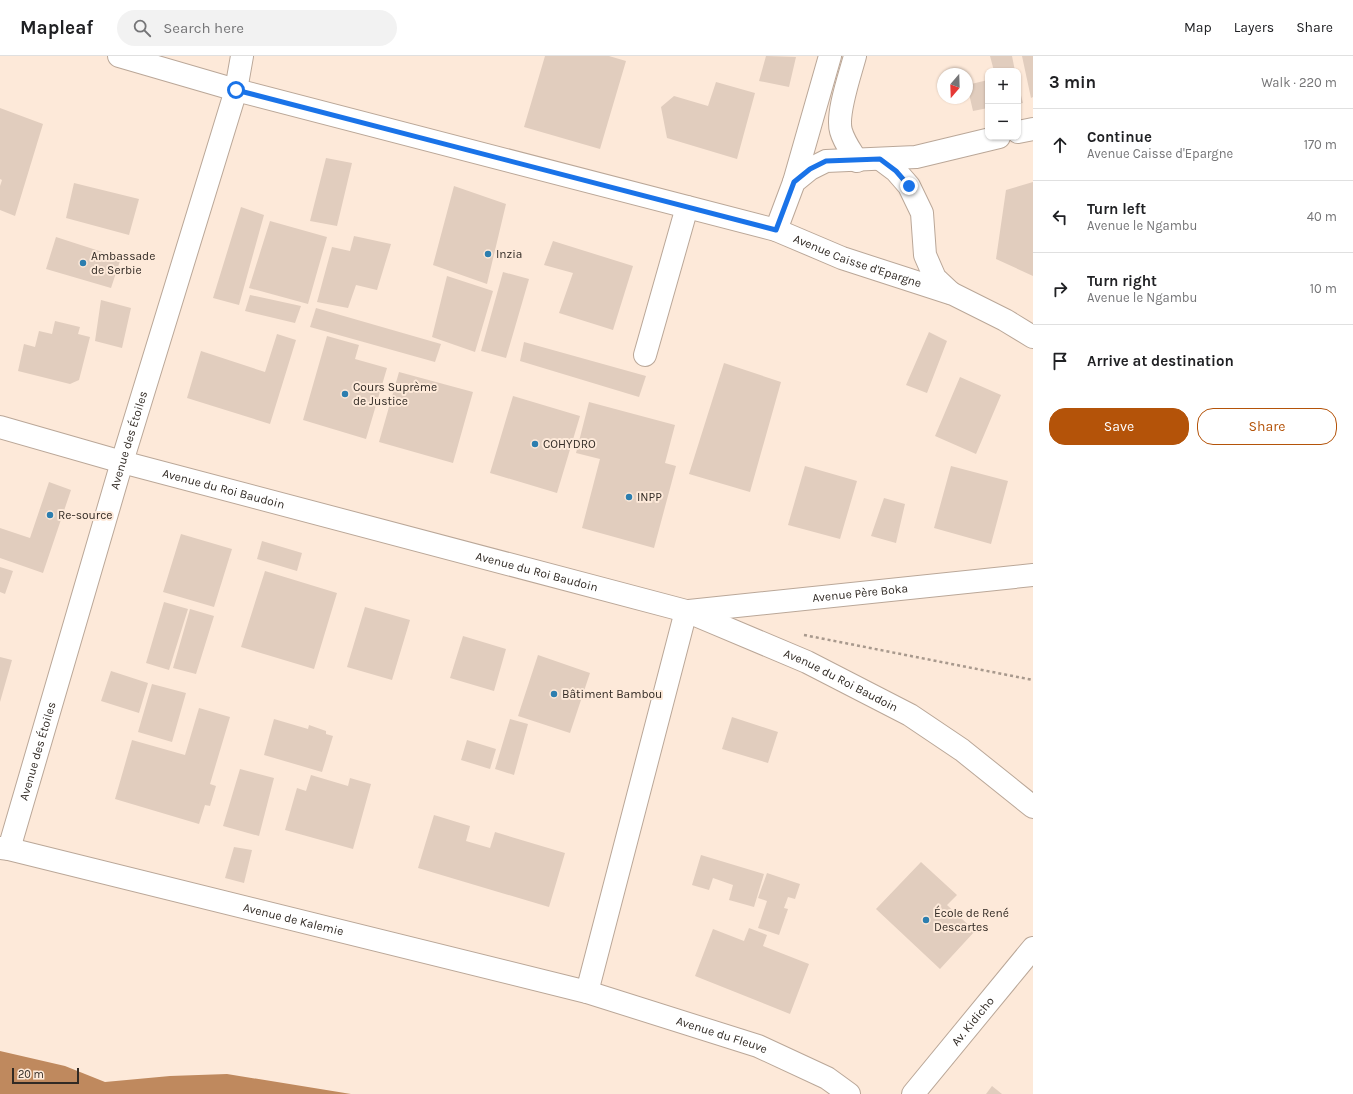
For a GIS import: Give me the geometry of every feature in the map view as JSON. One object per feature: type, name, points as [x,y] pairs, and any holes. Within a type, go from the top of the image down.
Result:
[{"type":"street","name":"Avenue Caisse d'Epargne","points":[[119,56],[236,90],[776,230],[842,258],[953,294],[1005,320],[1033,337]]},
{"type":"street","name":"Avenue des Étoiles","points":[[4,848],[236,90],[242,56]]},
{"type":"street","points":[[776,230],[794,182],[830,56]]},
{"type":"street","points":[[855,56],[840,116],[840,130],[844,141],[857,161]]},
{"type":"street","points":[[1021,131],[1033,129]]},
{"type":"street","points":[[794,182],[810,169],[826,161],[857,161],[916,157],[987,140]]},
{"type":"street","points":[[880,159],[896,171],[909,186],[922,213],[924,255],[935,278],[953,294]]},
{"type":"street","points":[[644,355],[687,207]]},
{"type":"street","name":"Avenue du Roi Baudoin","points":[[0,427],[122,462],[686,611],[807,662],[910,715],[962,750],[1033,807]]},
{"type":"street","name":"Avenue Père Boka","points":[[686,611],[1033,575]]},
{"type":"street","points":[[587,992],[686,611]]},
{"type":"street","name":"Avenue de Kalemie","points":[[4,848],[587,992]]},
{"type":"street","name":"Av. Kidicho","points":[[913,1094],[1033,948]]},
{"type":"street","name":"Avenue du Fleuve","points":[[587,992],[758,1046],[827,1078],[849,1094]]},
{"type":"path","points":[[802,635],[1033,680]]},
{"type":"shaded area","points":[[0,1051],[65,1066],[105,1082],[170,1076],[227,1074],[351,1094],[0,1094]]},
{"type":"building","points":[[545,56],[609,56],[626,61],[600,149],[524,127]]},
{"type":"building","points":[[766,56],[796,57],[789,87],[759,81]]},
{"type":"building","points":[[990,56],[1012,56],[1014,68],[993,68]]},
{"type":"building","points":[[1022,56],[1033,56],[1033,97],[1031,98]]},
{"type":"building","points":[[985,81],[985,109],[973,111],[971,104],[973,104],[973,84]]},
{"type":"building","points":[[716,82],[755,93],[737,159],[667,138],[661,107],[674,96],[708,106]]},
{"type":"building","points":[[0,108],[43,124],[15,216],[0,210],[0,186],[2,180],[0,179]]},
{"type":"building","points":[[326,158],[352,163],[337,226],[310,221]]},
{"type":"building","points":[[1033,182],[1033,276],[996,259],[1006,190]]},
{"type":"building","points":[[74,183],[139,199],[129,235],[66,218]]},
{"type":"building","points":[[454,186],[506,204],[487,284],[433,265]]},
{"type":"building","points":[[241,207],[264,215],[239,305],[213,298]]},
{"type":"building","points":[[270,221],[327,237],[308,304],[249,288]]},
{"type":"building","points":[[354,236],[391,244],[377,290],[356,285],[348,308],[317,302],[332,247],[350,251]]},
{"type":"building","name":"Ambassade de Serbie","points":[[56,237],[121,258],[111,288],[46,269]]},
{"type":"building","points":[[553,241],[633,266],[613,330],[559,313],[573,273],[544,265]]},
{"type":"building","points":[[503,272],[529,279],[506,358],[481,351]]},
{"type":"building","points":[[447,276],[493,291],[475,352],[432,337]]},
{"type":"building","points":[[250,295],[301,306],[295,323],[245,311]]},
{"type":"building","points":[[101,300],[131,308],[122,348],[95,341]]},
{"type":"building","points":[[316,308],[441,344],[435,362],[310,327]]},
{"type":"building","points":[[55,321],[80,327],[78,334],[90,337],[79,380],[70,384],[18,371],[24,344],[35,347],[39,331],[52,334]]},
{"type":"building","points":[[929,332],[947,341],[927,393],[906,385]]},
{"type":"building","points":[[277,334],[296,340],[270,424],[187,398],[201,351],[265,372]]},
{"type":"building","name":"Cours Suprème de Justice","points":[[327,336],[359,345],[355,359],[387,368],[366,439],[303,420]]},
{"type":"building","points":[[524,342],[646,376],[639,397],[520,361]]},
{"type":"building","points":[[724,363],[781,382],[750,492],[689,474]]},
{"type":"building","points":[[399,372],[473,392],[453,463],[379,442]]},
{"type":"building","points":[[960,377],[1001,395],[976,454],[935,436]]},
{"type":"building","name":"COHYDRO","points":[[513,396],[580,416],[557,493],[490,473]]},
{"type":"building","name":"INPP","points":[[589,402],[675,425],[665,463],[676,466],[654,548],[582,528],[600,459],[576,453]]},
{"type":"building","points":[[805,466],[857,481],[840,539],[788,525]]},
{"type":"building","points":[[951,466],[1008,481],[991,544],[934,528]]},
{"type":"building","points":[[49,482],[71,490],[43,573],[0,558],[0,528],[30,538]]},
{"type":"building","points":[[884,498],[905,504],[896,543],[871,536]]},
{"type":"building","points":[[181,534],[232,549],[214,607],[163,592]]},
{"type":"building","points":[[262,541],[302,553],[297,571],[257,559]]},
{"type":"building","points":[[0,567],[13,571],[5,594],[0,592]]},
{"type":"building","points":[[265,571],[337,593],[314,669],[241,647]]},
{"type":"building","points":[[164,602],[188,609],[169,670],[146,663]]},
{"type":"building","points":[[365,607],[410,620],[392,680],[347,667]]},
{"type":"building","points":[[190,609],[214,616],[196,674],[173,668]]},
{"type":"building","points":[[463,636],[506,649],[494,691],[450,678]]},
{"type":"building","name":"Bâtiment Bambou","points":[[538,655],[590,673],[570,733],[518,716]]},
{"type":"building","points":[[0,657],[12,660],[0,702]]},
{"type":"building","points":[[111,671],[148,683],[139,713],[101,701]]},
{"type":"building","points":[[152,684],[186,693],[172,742],[138,732]]},
{"type":"building","points":[[199,708],[230,717],[210,784],[216,786],[210,806],[205,805],[199,824],[115,799],[132,740],[185,755]]},
{"type":"building","points":[[732,717],[778,732],[768,763],[722,749]]},
{"type":"building","points":[[274,719],[308,729],[309,725],[326,731],[326,734],[333,736],[322,772],[264,755]]},
{"type":"building","points":[[510,719],[528,724],[514,775],[495,769]]},
{"type":"building","points":[[467,740],[496,749],[490,769],[461,760]]},
{"type":"building","points":[[240,769],[274,778],[259,836],[223,826]]},
{"type":"building","points":[[311,775],[348,786],[350,778],[371,784],[353,849],[285,830],[297,788],[306,791]]},
{"type":"building","points":[[434,815],[470,826],[466,841],[490,848],[495,832],[565,853],[549,907],[418,868]]},
{"type":"building","points":[[234,847],[252,850],[244,883],[225,878]]},
{"type":"building","points":[[701,855],[764,874],[754,907],[729,900],[733,885],[713,878],[709,890],[692,885]]},
{"type":"building","name":"École de René Descartes","points":[[921,862],[957,895],[947,905],[975,931],[940,969],[876,909]]},
{"type":"building","points":[[767,873],[800,884],[795,899],[788,897],[784,908],[788,909],[779,935],[758,928],[767,901],[758,898]]},
{"type":"building","points":[[749,928],[767,935],[763,946],[809,964],[790,1014],[695,976],[713,929],[744,941]]},
{"type":"building","points":[[992,1086],[1002,1094],[986,1094]]},
{"type":"place","name":"Inzia","points":[[488,254]]},
{"type":"place","name":"Ambassade de Serbie","points":[[83,263]]},
{"type":"place","name":"Cours Suprème de Justice","points":[[345,394]]},
{"type":"place","name":"COHYDRO","points":[[535,444]]},
{"type":"place","name":"INPP","points":[[629,497]]},
{"type":"place","name":"Re-source","points":[[50,515]]},
{"type":"place","name":"Bâtiment Bambou","points":[[554,694]]},
{"type":"place","name":"École de René Descartes","points":[[926,920]]},
{"type":"route","points":[[236,90],[776,230],[794,182],[810,169],[826,161],[880,159],[896,171],[909,186]]}]
